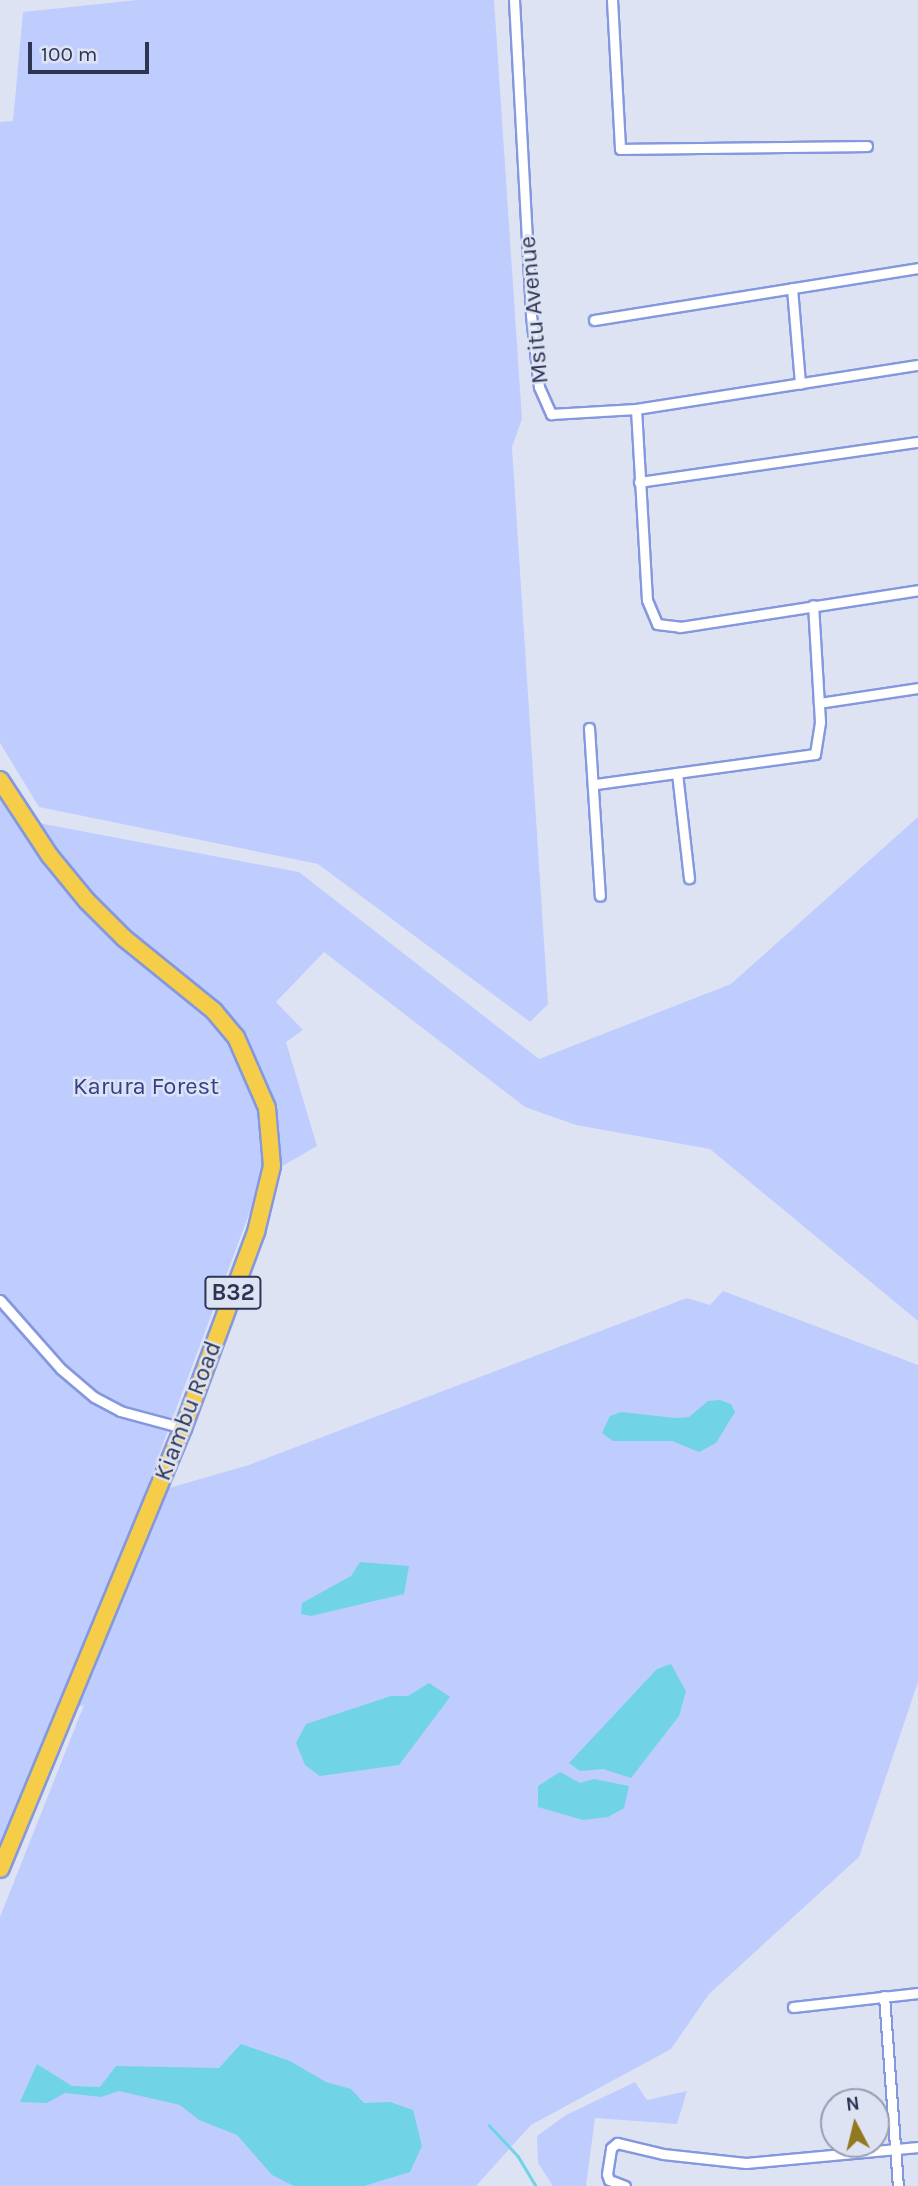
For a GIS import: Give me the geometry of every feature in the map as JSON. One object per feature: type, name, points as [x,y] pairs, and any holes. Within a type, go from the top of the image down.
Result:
[{"type":"highway","name":"Kiambu Road","points":[[0,780],[50,856],[87,901],[124,938],[214,1011],[236,1037],[267,1108],[270,1186],[183,1428],[0,1869]]},
{"type":"street","name":"Msitu Avenue","points":[[514,0],[531,315],[543,402],[555,416],[636,409],[918,365]]},
{"type":"street","points":[[612,0],[620,150],[867,146]]},
{"type":"street","points":[[594,320],[918,268]]},
{"type":"street","points":[[792,288],[800,384]]},
{"type":"street","points":[[636,409],[647,600],[657,624],[680,626],[918,590]]},
{"type":"street","points":[[639,482],[918,442]]},
{"type":"street","points":[[596,784],[806,758],[815,754],[820,738],[813,605]]},
{"type":"street","points":[[819,702],[918,688]]},
{"type":"street","points":[[589,728],[596,784],[600,896]]},
{"type":"street","points":[[677,773],[689,878]]},
{"type":"street","points":[[0,1300],[61,1369],[94,1397],[120,1411],[183,1428]]},
{"type":"street","points":[[793,2007],[918,1993]]},
{"type":"street","points":[[884,1996],[898,2186]]},
{"type":"street","points":[[625,2186],[609,2180],[607,2174],[611,2148],[617,2143],[663,2154],[746,2163],[918,2147]]},
{"type":"green space","points":[[137,0],[494,0],[522,419],[512,447],[548,1004],[530,1022],[318,864],[39,807],[0,743],[0,122],[13,121],[23,12]]},
{"type":"green space","name":"Karura Forest","points":[[0,792],[17,819],[299,872],[539,1059],[731,984],[918,817],[918,1321],[710,1149],[576,1125],[525,1107],[324,952],[276,1002],[303,1030],[286,1042],[317,1146],[263,1177],[6,1863],[0,1857]]},
{"type":"green space","points":[[723,1291],[918,1365],[918,1682],[859,1857],[709,1994],[671,2049],[531,2125],[476,2186],[0,2186],[0,1917],[84,1705],[75,1708],[169,1488],[249,1465],[687,1298],[710,1305]]},
{"type":"green space","points":[[635,2082],[647,2100],[687,2091],[677,2124],[595,2118],[586,2186],[553,2186],[538,2163],[537,2136],[566,2115]]},
{"type":"shaded area","points":[[720,1400],[731,1404],[735,1412],[716,1443],[699,1452],[672,1441],[613,1441],[602,1433],[610,1416],[621,1412],[689,1417],[708,1401]]},
{"type":"shaded area","points":[[360,1562],[409,1566],[404,1594],[311,1616],[301,1614],[302,1603],[351,1576]]},
{"type":"shaded area","points":[[671,1664],[686,1691],[679,1716],[631,1778],[603,1769],[580,1771],[569,1763],[657,1669]]},
{"type":"shaded area","points":[[429,1683],[450,1697],[399,1765],[320,1776],[305,1765],[296,1743],[306,1724],[391,1696],[408,1696]]},
{"type":"shaded area","points":[[560,1772],[580,1783],[594,1779],[629,1786],[624,1808],[608,1817],[583,1820],[538,1807],[538,1786]]},
{"type":"shaded area","points":[[241,2044],[290,2061],[326,2082],[351,2089],[364,2103],[390,2102],[413,2110],[422,2146],[410,2172],[364,2186],[294,2186],[272,2175],[237,2135],[199,2120],[180,2105],[119,2091],[101,2097],[65,2093],[47,2103],[20,2102],[37,2064],[72,2086],[100,2087],[116,2066],[219,2068]]},
{"type":"waterway","points":[[489,2125],[518,2156],[536,2186]]}]
